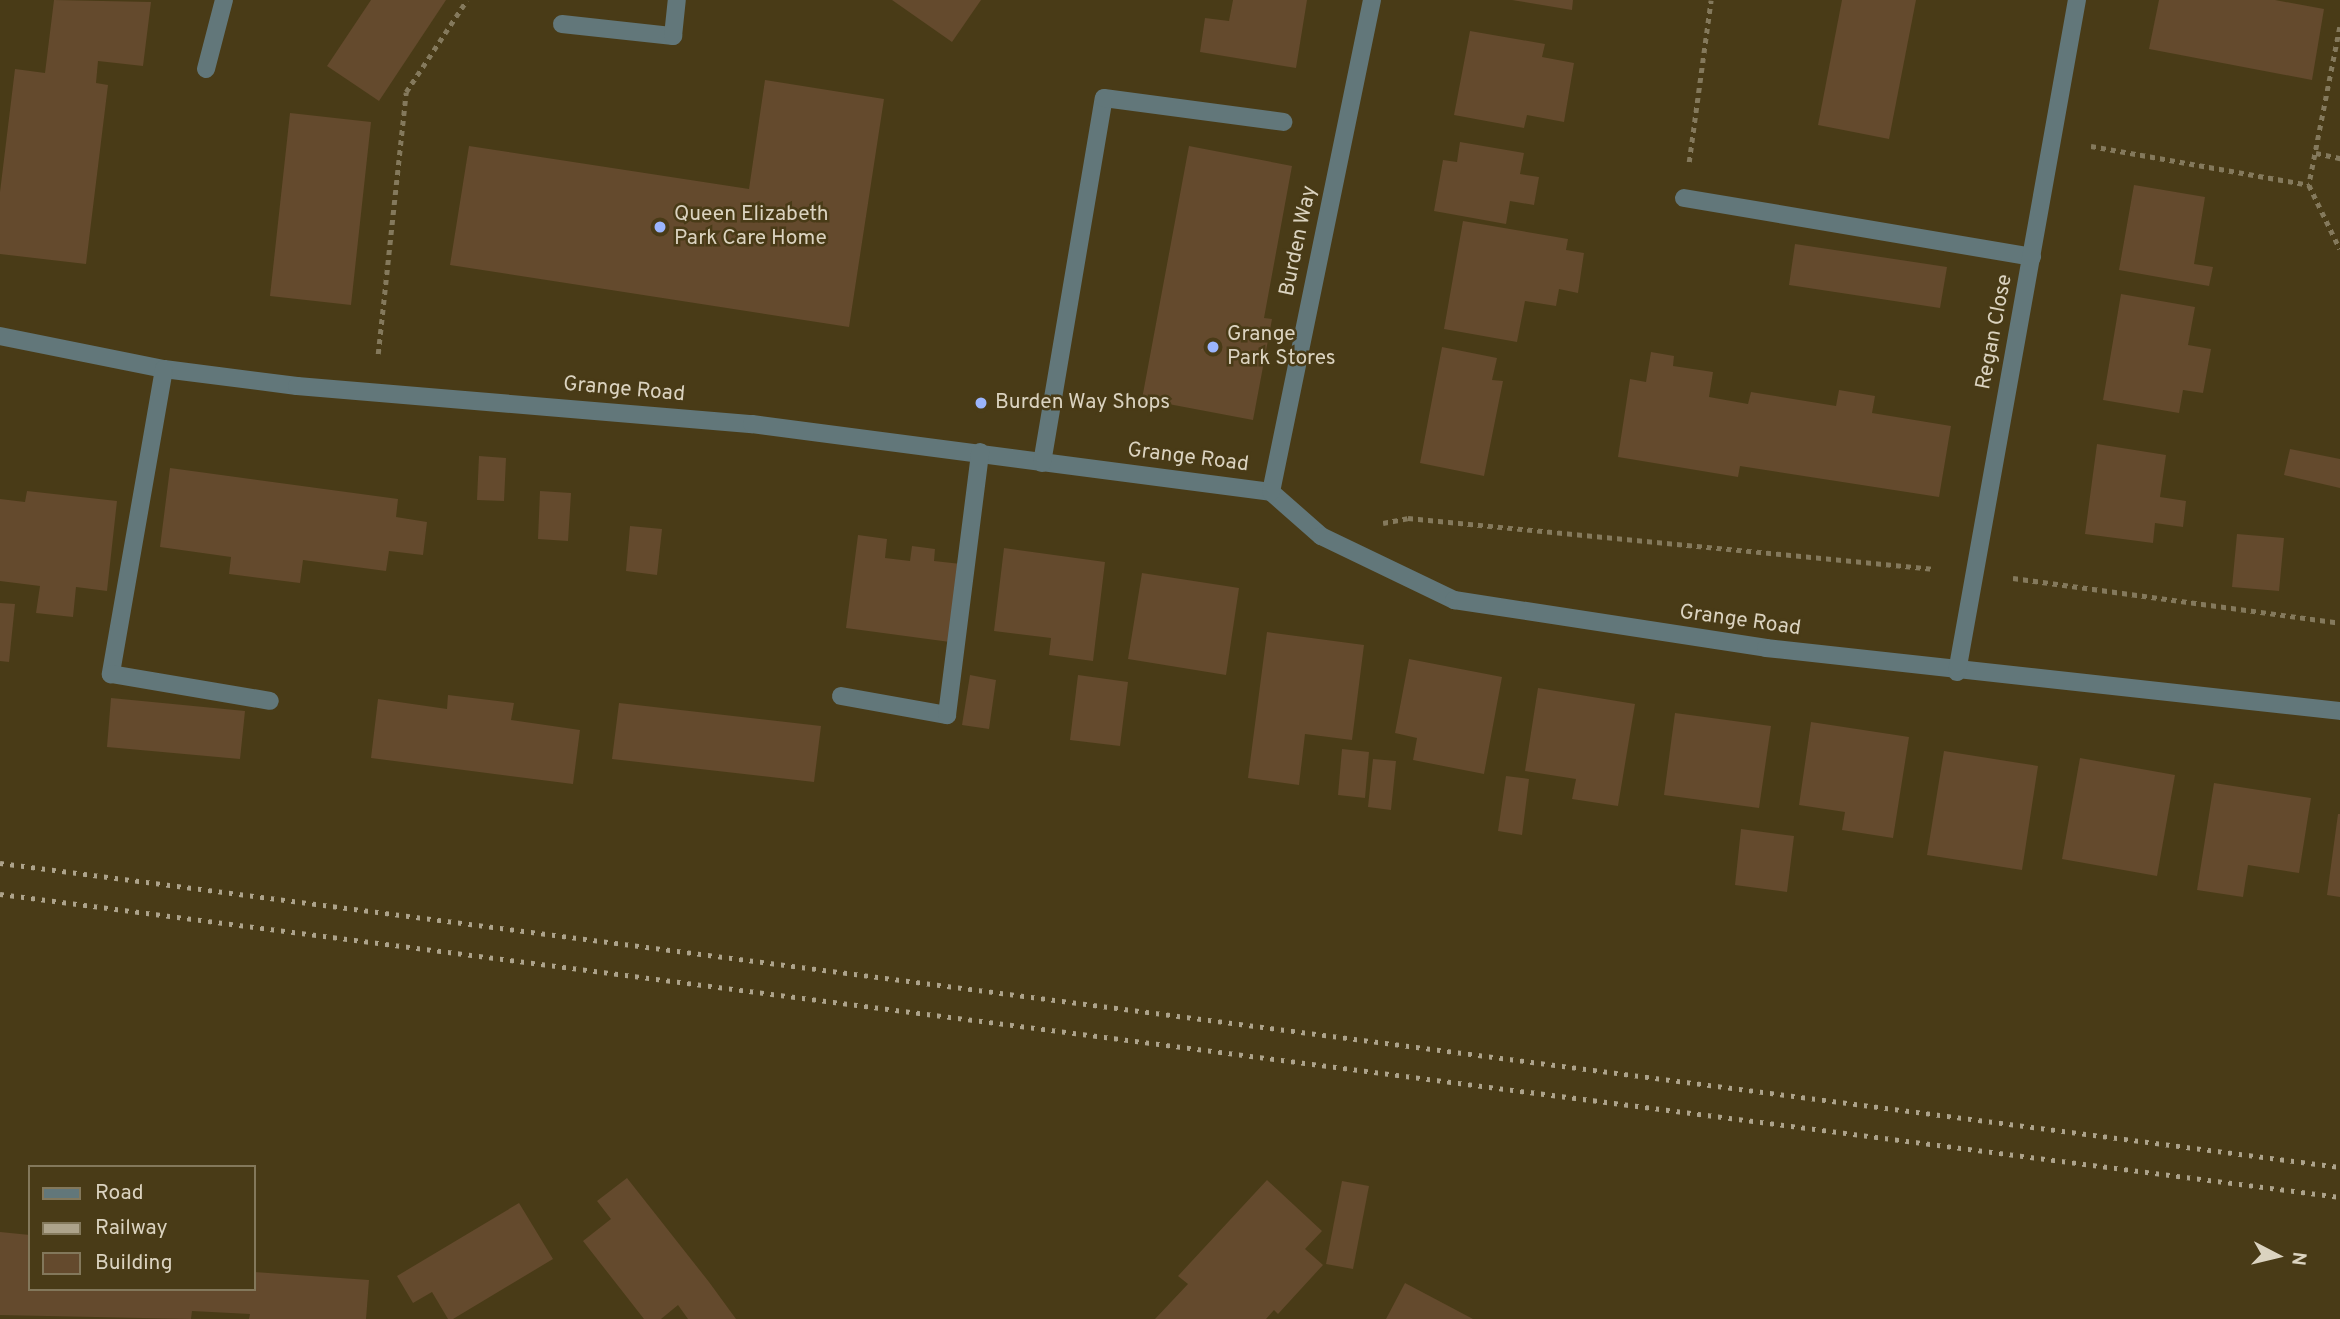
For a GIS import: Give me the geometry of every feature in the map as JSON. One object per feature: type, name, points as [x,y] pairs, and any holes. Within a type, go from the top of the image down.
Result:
[{"type":"street","points":[[206,69],[224,0]]},
{"type":"street","points":[[562,24],[673,36],[677,0]]},
{"type":"street","name":"Burden Way","points":[[1271,492],[1372,0]]},
{"type":"street","name":"Regan Close","points":[[1957,672],[2077,0]]},
{"type":"street","points":[[1042,463],[1104,98],[1283,122]]},
{"type":"street","points":[[1684,198],[2032,257]]},
{"type":"street","name":"Grange Road","points":[[0,336],[164,369],[980,452],[1042,463],[1271,492],[1321,536],[1454,600],[1957,672],[2340,711]]},
{"type":"street","points":[[164,369],[111,674],[270,701]]},
{"type":"street","points":[[841,696],[947,715],[980,452]]},
{"type":"path","points":[[374,390],[406,92],[467,0]]},
{"type":"path","points":[[1684,198],[1711,0]]},
{"type":"path","points":[[2340,27],[2309,185],[2340,249]]},
{"type":"path","points":[[2052,139],[2309,185]]},
{"type":"path","points":[[2316,153],[2340,158]]},
{"type":"path","points":[[1321,536],[1408,517],[1973,573],[2340,623]]},
{"type":"building","points":[[54,0],[151,2],[143,66],[98,61],[96,83],[108,85],[86,264],[0,254],[0,192],[15,69],[45,73]]},
{"type":"building","points":[[371,0],[446,0],[379,101],[327,66]]},
{"type":"building","points":[[892,0],[981,0],[952,42]]},
{"type":"building","points":[[1233,0],[1307,0],[1296,68],[1200,52],[1205,18],[1229,21]]},
{"type":"building","points":[[1512,0],[1573,0],[1572,10]]},
{"type":"building","points":[[1842,0],[1916,0],[1889,139],[1818,125]]},
{"type":"building","points":[[2159,0],[2275,0],[2324,9],[2312,80],[2149,49]]},
{"type":"building","points":[[1470,31],[1545,44],[1542,57],[1574,63],[1564,122],[1527,115],[1524,128],[1454,115]]},
{"type":"building","name":"Queen Elizabeth Park Care Home","points":[[765,80],[884,99],[849,327],[450,265],[469,146],[749,189]]},
{"type":"building","points":[[290,113],[371,122],[351,305],[270,296]]},
{"type":"building","points":[[1460,142],[1524,153],[1520,174],[1539,177],[1534,205],[1510,201],[1506,224],[1434,211],[1443,160],[1457,162]]},
{"type":"building","points":[[1189,146],[1292,166],[1264,318],[1272,319],[1253,420],[1142,399]]},
{"type":"building","points":[[2134,185],[2205,197],[2194,264],[2213,267],[2209,286],[2119,270]]},
{"type":"building","points":[[1463,221],[1568,239],[1566,250],[1584,253],[1578,293],[1559,289],[1556,306],[1525,301],[1517,342],[1444,329]]},
{"type":"building","points":[[1795,244],[1947,267],[1940,308],[1789,285]]},
{"type":"building","points":[[2121,294],[2195,307],[2188,345],[2211,349],[2203,393],[2183,390],[2179,413],[2103,400]]},
{"type":"building","points":[[1442,347],[1497,358],[1492,380],[1503,381],[1484,476],[1420,463]]},
{"type":"building","points":[[1651,352],[1674,356],[1673,366],[1713,372],[1709,397],[1748,404],[1751,392],[1836,406],[1839,390],[1875,396],[1872,413],[1951,426],[1939,497],[1740,466],[1738,477],[1618,457],[1630,379],[1646,382]]},
{"type":"building","points":[[2097,444],[2166,455],[2160,497],[2186,501],[2183,527],[2155,523],[2153,543],[2085,534]]},
{"type":"building","points":[[2290,449],[2340,459],[2340,488],[2284,475]]},
{"type":"building","points":[[479,456],[506,458],[504,501],[477,500]]},
{"type":"building","points":[[170,468],[398,499],[396,517],[427,522],[423,555],[389,551],[386,571],[303,560],[300,583],[229,574],[231,557],[160,547]]},
{"type":"building","points":[[27,491],[117,501],[107,591],[76,587],[73,617],[36,613],[40,586],[0,581],[0,499],[25,502]]},
{"type":"building","points":[[540,491],[571,493],[568,541],[538,539]]},
{"type":"building","points":[[630,526],[662,529],[657,575],[626,571]]},
{"type":"building","points":[[2237,534],[2284,538],[2279,591],[2232,587]]},
{"type":"building","points":[[858,535],[887,539],[885,558],[910,561],[912,546],[935,549],[934,561],[961,564],[950,642],[846,628]]},
{"type":"building","points":[[1004,548],[1105,562],[1093,661],[1049,655],[1051,638],[994,631]]},
{"type":"building","points":[[1142,573],[1239,588],[1226,675],[1128,659]]},
{"type":"building","points":[[0,603],[15,604],[9,662],[0,661]]},
{"type":"building","points":[[1267,632],[1364,645],[1352,740],[1305,734],[1299,785],[1248,778]]},
{"type":"building","points":[[1409,659],[1502,677],[1484,774],[1413,760],[1417,738],[1395,733]]},
{"type":"building","points":[[970,675],[996,680],[989,729],[962,725]]},
{"type":"building","points":[[1078,675],[1128,682],[1120,746],[1070,740]]},
{"type":"building","points":[[1538,688],[1635,704],[1618,806],[1572,799],[1576,779],[1525,771]]},
{"type":"building","points":[[448,695],[514,703],[511,720],[580,730],[573,784],[371,758],[378,699],[447,709]]},
{"type":"building","points":[[111,698],[245,711],[240,759],[107,747]]},
{"type":"building","points":[[619,703],[821,726],[814,782],[612,759]]},
{"type":"building","points":[[1675,713],[1771,726],[1759,808],[1664,795]]},
{"type":"building","points":[[1811,722],[1909,737],[1893,838],[1842,830],[1845,812],[1799,805]]},
{"type":"building","points":[[1342,749],[1369,752],[1365,798],[1338,795]]},
{"type":"building","points":[[1944,751],[2038,766],[2022,870],[1927,855]]},
{"type":"building","points":[[2080,758],[2175,775],[2157,876],[2062,859]]},
{"type":"building","points":[[1373,759],[1396,761],[1391,810],[1368,807]]},
{"type":"building","points":[[1506,776],[1529,779],[1522,835],[1498,831]]},
{"type":"building","points":[[2214,783],[2311,798],[2299,873],[2248,865],[2243,897],[2197,890]]},
{"type":"building","points":[[2340,814],[2340,897],[2327,895]]},
{"type":"building","points":[[1741,829],[1794,836],[1787,892],[1735,885]]},
{"type":"building","points":[[627,1178],[736,1319],[688,1319],[678,1305],[661,1319],[644,1319],[583,1241],[611,1219],[597,1201]]},
{"type":"building","points":[[1267,1180],[1322,1231],[1305,1249],[1323,1265],[1278,1314],[1274,1310],[1266,1319],[1155,1319],[1188,1284],[1178,1276]]},
{"type":"building","points":[[1342,1181],[1369,1186],[1353,1269],[1326,1264]]},
{"type":"building","points":[[519,1203],[553,1259],[453,1319],[448,1319],[432,1292],[413,1303],[397,1276]]},
{"type":"building","points":[[0,1232],[28,1235],[28,1291],[256,1291],[256,1272],[369,1280],[366,1319],[249,1319],[250,1314],[192,1311],[191,1319],[0,1315]]},
{"type":"building","points":[[1405,1283],[1473,1319],[1386,1319]]},
{"type":"railway","points":[[0,863],[2340,1167]]},
{"type":"railway","points":[[0,894],[2340,1197]]},
{"type":"place","name":"Queen Elizabeth Park Care Home","points":[[660,227]]},
{"type":"place","name":"Grange Park Stores","points":[[1213,347]]},
{"type":"place","name":"Burden Way Shops","points":[[981,403]]}]
